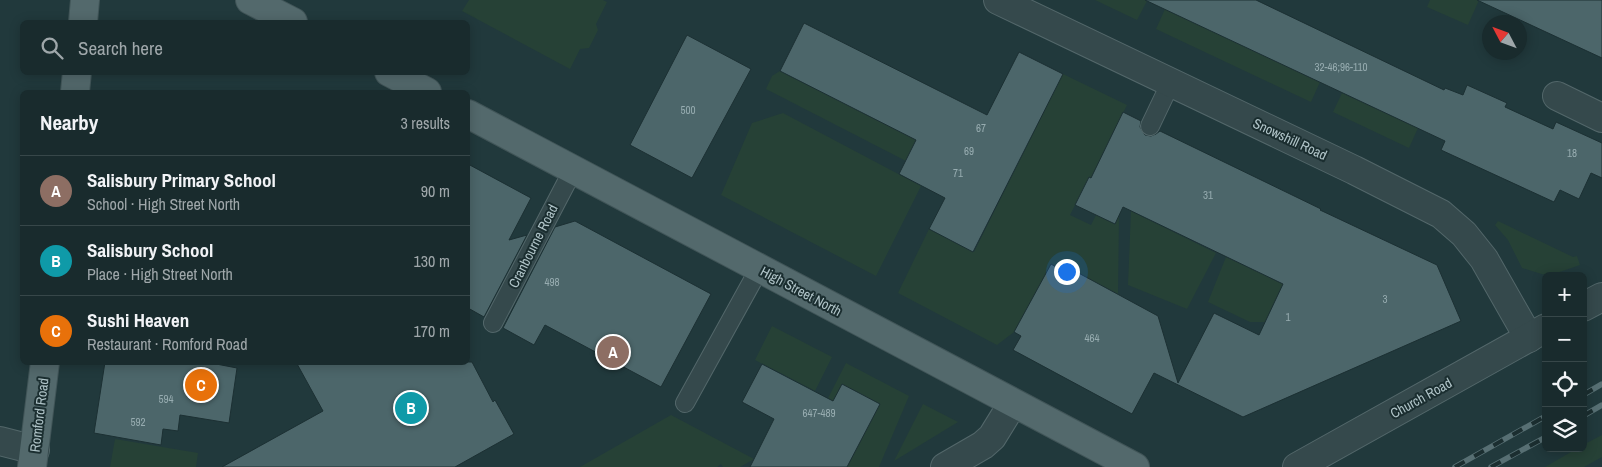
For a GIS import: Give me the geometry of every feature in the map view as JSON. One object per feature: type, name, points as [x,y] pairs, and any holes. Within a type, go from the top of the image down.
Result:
[{"type":"main road","points":[[82,20],[85,0]]},
{"type":"main road","points":[[250,0],[289,20]]},
{"type":"main road","points":[[75,90],[77,75]]},
{"type":"main road","points":[[395,75],[423,90]]},
{"type":"main road","name":"High Street North","points":[[470,115],[1135,467]]},
{"type":"main road","name":"Romford Road","points":[[34,459],[45,365]]},
{"type":"street","name":"Snowshill Road","points":[[998,0],[1354,170],[1441,214],[1464,234],[1537,333]]},
{"type":"street","points":[[1557,96],[1602,118]]},
{"type":"street","points":[[1587,305],[1602,297]]},
{"type":"street","name":"Church Road","points":[[1297,467],[1537,333]]},
{"type":"street","points":[[945,467],[983,445],[992,437],[1013,403]]},
{"type":"street","points":[[0,441],[34,459]]},
{"type":"lane","points":[[1150,126],[1171,82]]},
{"type":"lane","name":"Cranbourne Road","points":[[493,323],[573,170]]},
{"type":"lane","points":[[685,403],[759,269]]},
{"type":"green space","points":[[469,0],[603,0],[607,2],[596,24],[598,30],[589,48],[580,49],[570,69],[462,11]]},
{"type":"green space","points":[[1095,0],[1145,0],[1147,1],[1137,20]]},
{"type":"green space","points":[[1430,0],[1479,0],[1468,25],[1427,7]]},
{"type":"green space","points":[[1165,9],[1320,82],[1311,102],[1156,29]]},
{"type":"green space","points":[[780,71],[916,140],[906,161],[766,89],[772,76]]},
{"type":"green space","points":[[1063,74],[1127,105],[1091,178],[1089,177],[1070,215],[1091,225],[1096,215],[1115,224],[1119,215],[1118,294],[1060,264],[1058,268],[1051,264],[1014,332],[997,345],[898,293],[929,229],[974,252]]},
{"type":"green space","points":[[1342,93],[1418,128],[1409,148],[1333,112]]},
{"type":"green space","points":[[783,113],[921,186],[876,276],[721,195],[752,123]]},
{"type":"green space","points":[[1131,211],[1216,253],[1187,309],[1128,285]]},
{"type":"green space","points":[[1498,221],[1573,257],[1577,256],[1580,265],[1560,272],[1542,272],[1542,274],[1522,268],[1508,240],[1495,225]]},
{"type":"green space","points":[[1226,257],[1283,284],[1265,322],[1250,322],[1208,302]]},
{"type":"green space","points":[[772,326],[832,357],[815,391],[755,360]]},
{"type":"green space","points":[[846,363],[909,396],[879,467],[847,467],[880,404],[842,384],[829,408],[824,406]]},
{"type":"green space","points":[[923,404],[958,422],[894,461]]},
{"type":"green space","points":[[671,415],[754,459],[740,467],[723,467],[721,464],[717,467],[580,467]]},
{"type":"green space","points":[[1602,435],[1602,457],[1584,467],[1545,467],[1571,452],[1587,452],[1587,443]]},
{"type":"green space","points":[[115,439],[198,453],[196,467],[110,467]]},
{"type":"building","points":[[1145,0],[1256,0],[1444,90],[1445,88],[1463,95],[1467,85],[1507,103],[1505,107],[1553,129],[1556,122],[1602,143],[1602,178],[1591,173],[1579,199],[1560,190],[1554,202],[1441,150],[1445,141]]},
{"type":"building","points":[[1477,0],[1602,0],[1602,58],[1527,23],[1527,15],[1509,15]]},
{"type":"building","points":[[804,23],[987,115],[1019,52],[1063,74],[973,252],[929,229],[945,198],[899,174],[916,140],[780,71]]},
{"type":"building","points":[[687,35],[751,69],[692,178],[630,145]]},
{"type":"building","points":[[1123,112],[1141,121],[1140,127],[1145,135],[1151,136],[1160,131],[1437,265],[1461,321],[1243,417],[1154,373],[1132,414],[1013,350],[1021,336],[1014,332],[1051,264],[1058,268],[1060,263],[1158,316],[1178,383],[1214,313],[1259,335],[1283,284],[1123,207],[1115,224],[1075,205],[1089,177],[1091,178]]},
{"type":"building","points":[[470,165],[531,198],[509,240],[527,235],[484,317],[470,309]]},
{"type":"building","points":[[575,221],[711,294],[661,387],[545,325],[534,345],[503,328],[555,227]]},
{"type":"building","points":[[470,362],[472,362],[493,402],[495,400],[514,434],[455,467],[222,467],[323,411],[298,365],[470,365]]},
{"type":"building","points":[[762,364],[833,401],[842,384],[880,404],[847,467],[750,467],[774,419],[742,402]]},
{"type":"building","points":[[105,365],[222,365],[237,368],[229,423],[180,415],[178,431],[163,429],[161,445],[94,433]]},
{"type":"railway","points":[[1587,393],[1602,384]]},
{"type":"railway","points":[[1587,414],[1602,405]]},
{"type":"railway","points":[[1455,467],[1542,418]]},
{"type":"railway","points":[[1491,467],[1542,439]]},
{"type":"place","name":"Salisbury Primary School","points":[[613,352]]},
{"type":"place","name":"Sushi Heaven","points":[[201,385]]},
{"type":"place","name":"Salisbury School","points":[[411,408]]}]
